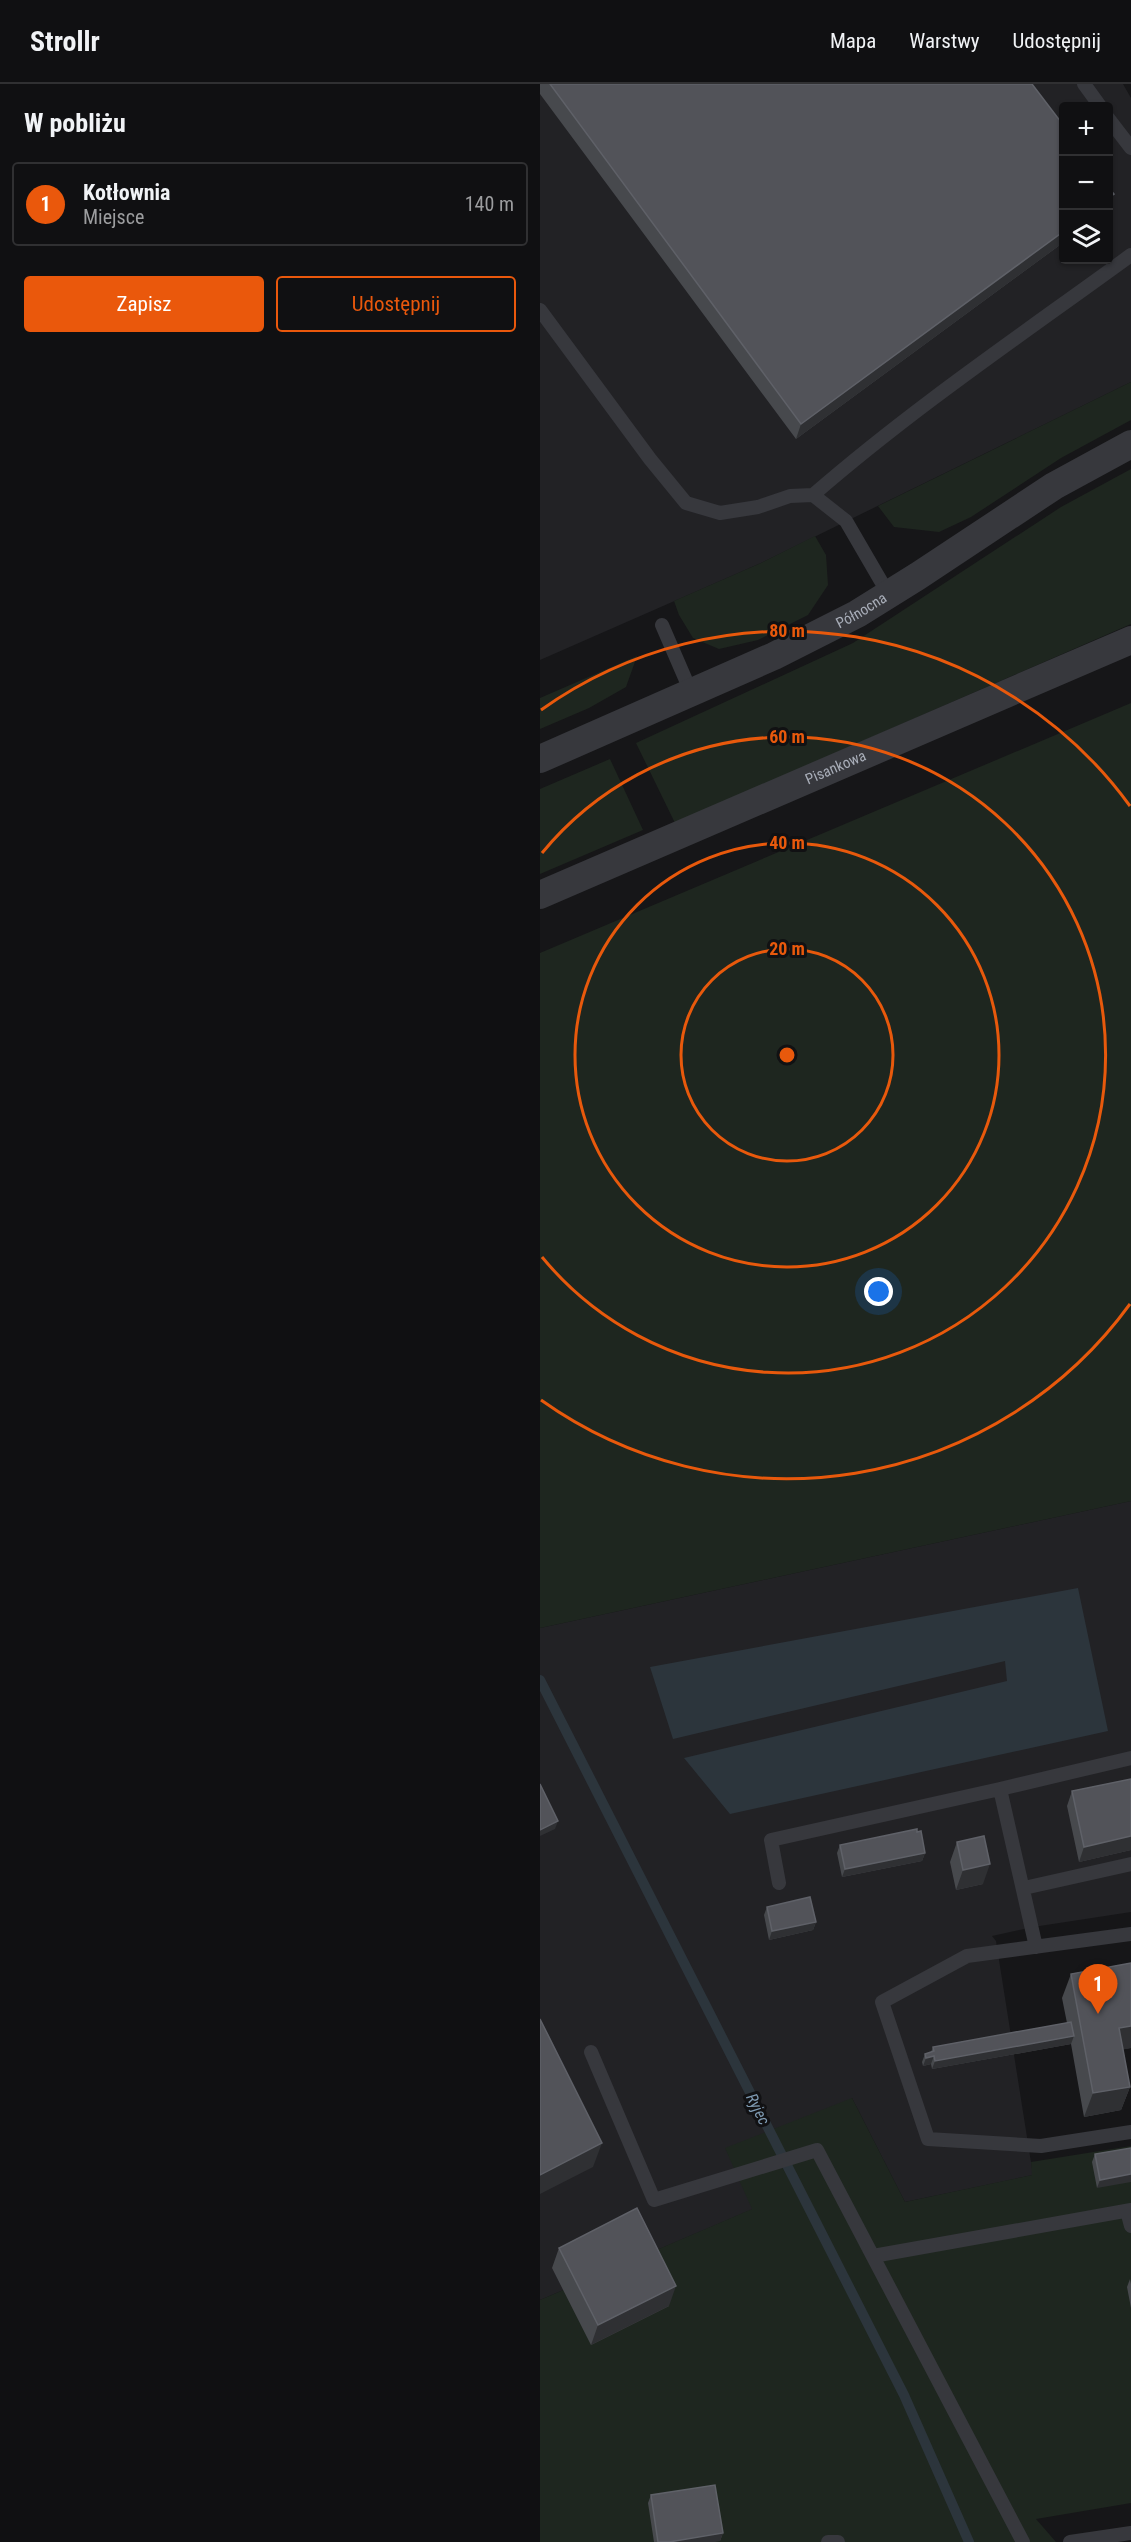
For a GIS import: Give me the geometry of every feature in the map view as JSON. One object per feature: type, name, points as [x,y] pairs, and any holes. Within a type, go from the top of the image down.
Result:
[{"type":"street","name":"Północna","points":[[540,759],[774,656],[857,614],[1054,486],[1131,444]]},
{"type":"street","name":"Pisankowa","points":[[540,895],[1131,640]]},
{"type":"lane","points":[[1084,84],[1097,102]]},
{"type":"lane","points":[[1113,124],[1131,148]]},
{"type":"lane","points":[[540,310],[650,459],[686,503],[720,513],[758,507],[790,496],[813,495],[843,469],[947,390],[1131,255]]},
{"type":"lane","points":[[813,495],[846,521],[889,595]]},
{"type":"lane","points":[[662,625],[691,692]]},
{"type":"lane","points":[[779,1883],[771,1840],[1131,1758]]},
{"type":"lane","points":[[1000,1789],[1036,1947]]},
{"type":"lane","points":[[1024,1888],[1131,1864]]},
{"type":"lane","points":[[1131,1934],[967,1956],[882,2002],[928,2139],[1041,2146],[1131,2132]]},
{"type":"lane","points":[[591,2052],[654,2200],[817,2150],[1023,2542]]},
{"type":"lane","points":[[873,2256],[1129,2210],[1131,2226]]},
{"type":"lane","points":[[1070,2542],[1131,2533]]},
{"type":"lane","points":[[828,2542],[838,2542]]},
{"type":"shaded area","points":[[540,84],[1123,84],[1131,98],[1131,382],[761,563],[540,660]]},
{"type":"shaded area","points":[[1131,382],[1131,420],[1061,458],[971,517],[939,532],[894,527],[878,506]]},
{"type":"shaded area","points":[[1131,469],[1131,624],[675,823],[636,743],[853,643],[1061,507]]},
{"type":"shaded area","points":[[815,536],[826,555],[828,585],[808,615],[758,640],[719,649],[693,638],[679,615],[674,601],[761,563]]},
{"type":"shaded area","points":[[637,656],[626,687],[589,708],[540,729],[540,698]]},
{"type":"shaded area","points":[[1131,703],[1131,1501],[540,1628],[540,953]]},
{"type":"shaded area","points":[[610,759],[643,830],[540,874],[540,789]]},
{"type":"shaded area","points":[[1131,1501],[1131,1912],[1033,1927],[992,1936],[996,1941],[1033,2175],[905,2202],[852,2098],[753,2209],[540,2300],[540,1628]]},
{"type":"shaded area","points":[[1078,1588],[1108,1731],[730,1814],[684,1758],[1007,1681],[1005,1661],[673,1739],[650,1667]]},
{"type":"shaded area","points":[[852,2098],[905,2202],[1032,2175],[1031,2162],[1131,2146],[1131,2503],[1036,2519],[1056,2542],[540,2542],[540,2300],[752,2209],[725,2148]]},
{"type":"building","points":[[550,84],[1032,84],[1059,119],[1059,235],[801,424]]},
{"type":"building","points":[[1131,1779],[1131,1836],[1084,1847],[1072,1791]]},
{"type":"building","points":[[540,1784],[558,1821],[540,1830]]},
{"type":"building","points":[[917,1829],[917,1832],[921,1831],[925,1853],[845,1869],[840,1845]]},
{"type":"building","points":[[984,1836],[990,1864],[963,1870],[957,1842]]},
{"type":"building","points":[[810,1897],[816,1922],[772,1931],[767,1907]]},
{"type":"building","points":[[1131,1963],[1131,2026],[1119,2028],[1130,2087],[1093,2093],[1071,1974]]},
{"type":"building","points":[[540,2019],[602,2143],[540,2175]]},
{"type":"building","points":[[1071,2022],[1074,2036],[935,2061],[934,2056],[926,2058],[925,2054],[934,2051],[933,2047]]},
{"type":"building","points":[[1131,2148],[1131,2174],[1100,2180],[1095,2154]]},
{"type":"building","points":[[637,2208],[676,2286],[598,2325],[559,2248]]},
{"type":"building","points":[[715,2485],[723,2533],[658,2542],[651,2495]]},
{"type":"waterway","name":"Ryjec","points":[[540,1680],[904,2395],[969,2542]]},
{"type":"place","name":"Kotłownia","points":[[1098,2014]]}]
